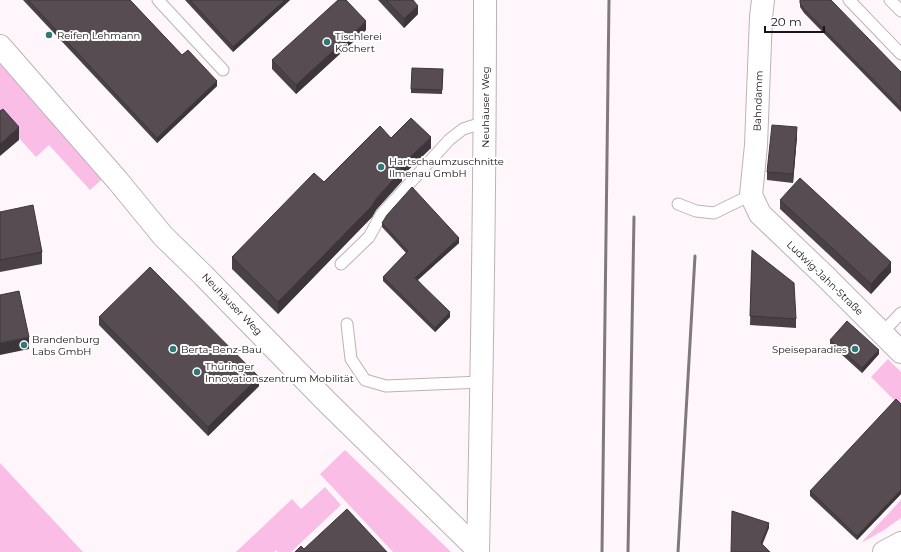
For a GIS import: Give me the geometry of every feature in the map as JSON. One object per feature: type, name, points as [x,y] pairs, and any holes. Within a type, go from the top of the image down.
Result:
[{"type":"street","name":"Neuhäuser Weg","points":[[478,551],[482,382],[485,0]]},
{"type":"street","name":"Bahndamm","points":[[752,198],[763,0]]},
{"type":"street","name":"Neuhäuser Weg","points":[[0,46],[118,181],[163,236],[326,401],[478,551]]},
{"type":"street","name":"Ludwig-Jahn-Straße","points":[[752,198],[760,214],[901,352]]},
{"type":"street","points":[[884,552],[901,543]]},
{"type":"lane","points":[[158,0],[223,70]]},
{"type":"lane","points":[[848,0],[901,54]]},
{"type":"lane","points":[[890,0],[901,11]]},
{"type":"lane","points":[[341,264],[369,237],[381,215],[450,140],[464,129],[485,122]]},
{"type":"lane","points":[[678,204],[696,211],[714,213],[752,198]]},
{"type":"lane","points":[[882,333],[901,313]]},
{"type":"lane","points":[[347,324],[351,359],[365,380],[386,386],[482,382]]},
{"type":"shaded area","points":[[0,56],[109,173],[90,190],[49,145],[36,157],[0,117]]},
{"type":"shaded area","points":[[888,359],[901,372],[901,407],[871,377]]},
{"type":"shaded area","points":[[345,450],[451,552],[393,552],[320,474]]},
{"type":"shaded area","points":[[0,463],[83,552],[0,552]]},
{"type":"shaded area","points":[[325,487],[341,505],[291,552],[277,552],[276,550],[274,552],[236,552],[292,499],[301,509]]},
{"type":"shaded area","points":[[901,500],[901,518],[861,543]]},
{"type":"building","points":[[28,0],[130,0],[182,55],[188,50],[217,81],[157,138]]},
{"type":"building","points":[[190,0],[285,0],[233,47]]},
{"type":"building","points":[[338,0],[346,0],[366,21],[296,85],[272,60]]},
{"type":"building","points":[[386,0],[413,0],[418,6],[404,19]]},
{"type":"building","points":[[800,0],[831,0],[901,72],[901,108],[804,9],[800,3]]},
{"type":"building","points":[[412,68],[443,69],[442,90],[411,89]]},
{"type":"building","points":[[3,109],[19,127],[0,144],[0,111]]},
{"type":"building","points":[[411,118],[431,137],[400,167],[402,170],[376,199],[372,206],[278,302],[232,257],[314,173],[324,182],[380,126],[391,138]]},
{"type":"building","points":[[772,125],[797,127],[793,174],[767,172]]},
{"type":"building","points":[[800,178],[891,262],[871,284],[780,200]]},
{"type":"building","points":[[412,187],[459,238],[415,278],[450,312],[435,328],[383,277],[408,251],[382,223],[387,215]]},
{"type":"building","points":[[33,205],[42,252],[0,260],[0,212]]},
{"type":"building","points":[[752,250],[794,283],[796,319],[750,316]]},
{"type":"building","name":"Berta-Benz-Bau","points":[[150,267],[259,377],[208,427],[99,317]]},
{"type":"building","points":[[19,291],[29,337],[0,343],[0,295]]},
{"type":"building","name":"Speiseparadies","points":[[847,321],[879,350],[862,368],[830,340]]},
{"type":"building","points":[[896,399],[901,404],[901,490],[857,536],[810,491]]},
{"type":"building","points":[[347,509],[387,552],[295,552],[301,546],[304,549]]},
{"type":"building","points":[[732,511],[769,523],[761,543],[770,552],[731,552]]},
{"type":"railway","points":[[602,552],[609,0]]},
{"type":"railway","points":[[628,552],[634,217]]},
{"type":"railway","points":[[678,552],[695,256]]},
{"type":"place","name":"Reifen Lehmann","points":[[49,35]]},
{"type":"place","name":"Tischlerei Köchert","points":[[327,42]]},
{"type":"place","name":"Hartschaumzuschnitte Ilmenau GmbH","points":[[381,167]]},
{"type":"place","name":"Brandenburg Labs GmbH","points":[[24,345]]},
{"type":"place","name":"Berta-Benz-Bau","points":[[173,349]]},
{"type":"place","name":"Speiseparadies","points":[[855,349]]},
{"type":"place","name":"Thüringer Innovationszentrum Mobilität","points":[[197,372]]}]
